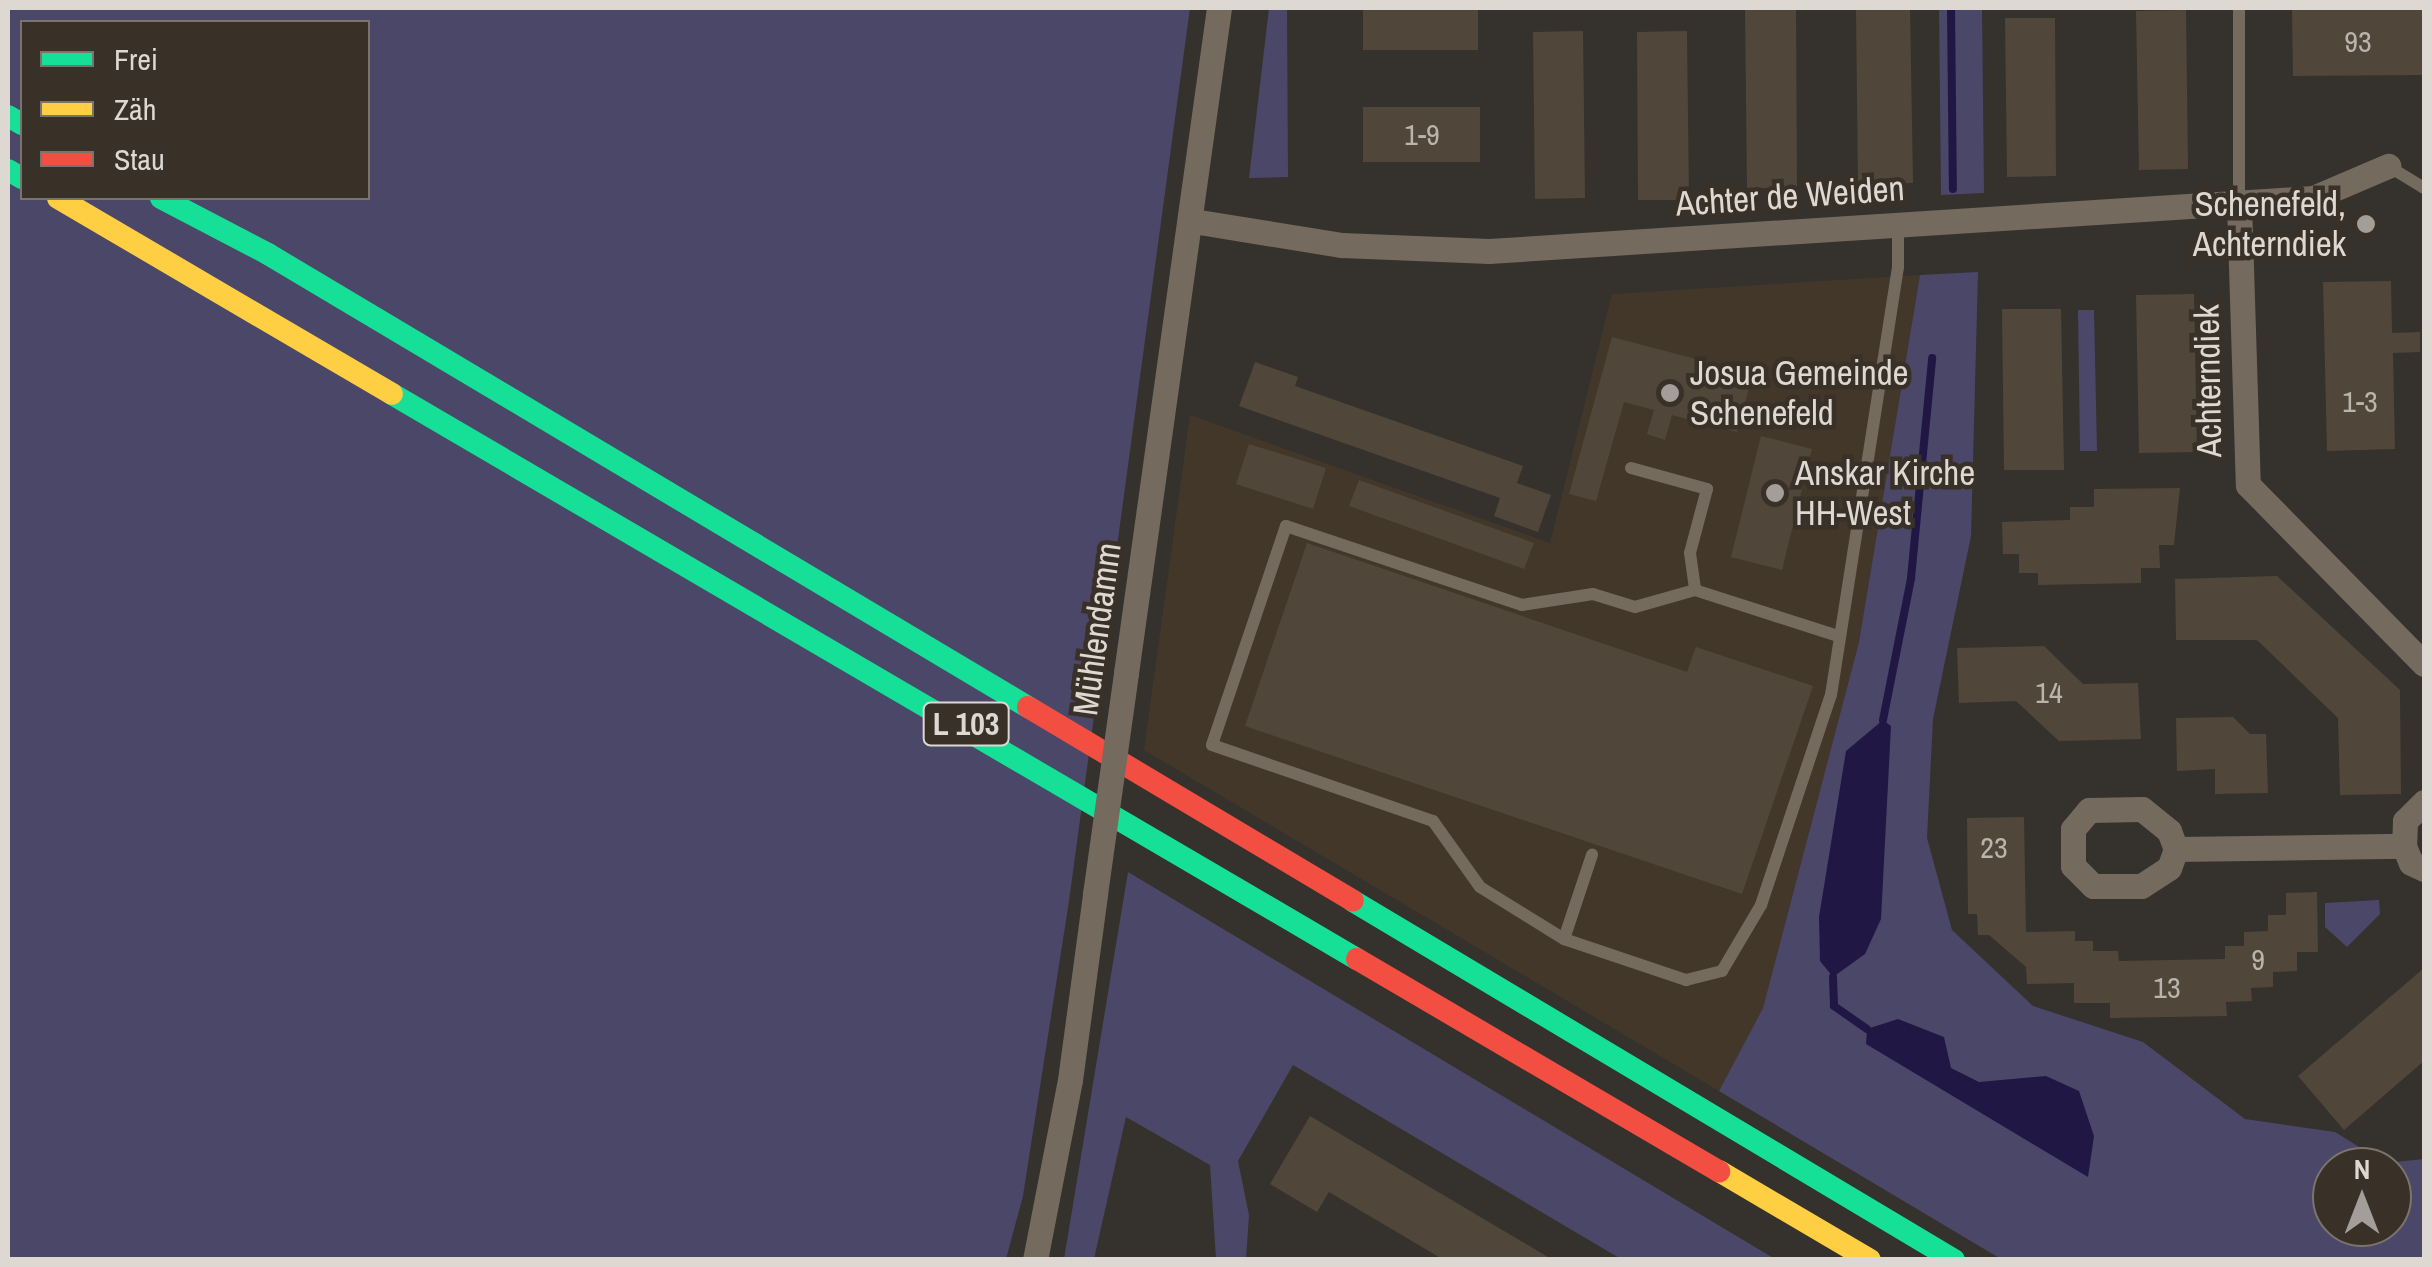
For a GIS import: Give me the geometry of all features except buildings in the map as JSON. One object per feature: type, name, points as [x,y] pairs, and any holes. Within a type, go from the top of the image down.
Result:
[{"type":"highway","name":"L 103","points":[[61,200],[1870,1260]]},
{"type":"highway","name":"L 103","points":[[165,200],[268,254],[1954,1260]]},
{"type":"street","name":"Mühlendamm","points":[[1034,1260],[1070,1080],[1193,221],[1219,8]]},
{"type":"street","name":"Achter de Weiden","points":[[1193,221],[1413,252],[2313,198],[2388,166]]},
{"type":"street","name":"Achterndiek","points":[[2239,203],[2248,485],[2424,664]]},
{"type":"street","points":[[2424,802],[2405,821],[2404,846],[2411,863],[2424,869]]},
{"type":"street","points":[[2176,849],[2404,846]]},
{"type":"lane","points":[[2239,8],[2239,203]]},
{"type":"lane","points":[[2388,166],[2424,188]]},
{"type":"lane","points":[[1838,636],[1696,590],[1635,607],[1594,594],[1522,605],[1286,526],[1212,744],[1433,821],[1480,887],[1564,938],[1686,980],[1722,971],[1761,906],[1831,695],[1898,267],[1898,223]]},
{"type":"lane","points":[[1631,468],[1706,489],[1690,553],[1696,590]]},
{"type":"lane","points":[[1564,938],[1592,855]]},
{"type":"shaded area","points":[[8,8],[1190,8],[1069,901],[1023,1196],[1006,1259],[8,1259]]},
{"type":"shaded area","points":[[1269,8],[1287,8],[1288,177],[1249,178]]},
{"type":"shaded area","points":[[1939,8],[1982,8],[1984,193],[1941,195]]},
{"type":"shaded area","points":[[1978,272],[1971,536],[1933,719],[1927,838],[1952,930],[2033,1006],[2143,1042],[2245,1119],[2335,1132],[2359,1147],[2312,1147],[2312,1247],[2412,1247],[2412,1160],[2424,1159],[2424,1259],[2001,1259],[1719,1091],[1763,1008],[1859,642],[1920,275]]},
{"type":"shaded area","points":[[1920,275],[1859,642],[1763,1008],[1719,1091],[1144,750],[1190,415],[1550,543],[1612,294]]},
{"type":"shaded area","points":[[2078,310],[2094,310],[2097,451],[2080,451]]},
{"type":"shaded area","points":[[1883,720],[1891,726],[1881,919],[1865,954],[1833,977],[1820,961],[1819,917],[1846,751]]},
{"type":"shaded area","points":[[1128,872],[1775,1259],[1621,1259],[1293,1065],[1238,1161],[1249,1215],[1246,1259],[1216,1259],[1210,1165],[1126,1117],[1094,1259],[1064,1259]]},
{"type":"shaded area","points":[[2379,900],[2380,914],[2347,947],[2325,927],[2325,903]]},
{"type":"shaded area","points":[[1898,1019],[1944,1037],[1951,1068],[1979,1082],[2046,1076],[2079,1091],[2094,1136],[2088,1177],[1866,1044],[1867,1029]]},
{"type":"waterway","points":[[1951,8],[1953,189]]},
{"type":"waterway","points":[[1883,720],[1911,578],[1932,358]]},
{"type":"waterway","points":[[1833,977],[1834,1006],[1867,1029]]},
{"type":"traffic: fast","points":[[8,116],[20,123]]},
{"type":"traffic: fast","points":[[8,170],[20,177]]},
{"type":"traffic: fast","points":[[165,200],[268,254],[1028,707]]},
{"type":"traffic: fast","points":[[392,394],[1357,959]]},
{"type":"traffic: fast","points":[[1353,901],[1954,1260]]},
{"type":"traffic: slow","points":[[61,200],[392,394]]},
{"type":"traffic: slow","points":[[1719,1171],[1870,1260]]},
{"type":"traffic: jam","points":[[1028,707],[1353,901]]},
{"type":"traffic: jam","points":[[1357,959],[1719,1171]]},
{"type":"place","name":"Schenefeld, Achterndiek","points":[[2366,224]]},
{"type":"place","name":"Josua Gemeinde Schenefeld","points":[[1670,393]]},
{"type":"place","name":"Anskar Kirche HH-West","points":[[1775,493]]}]
